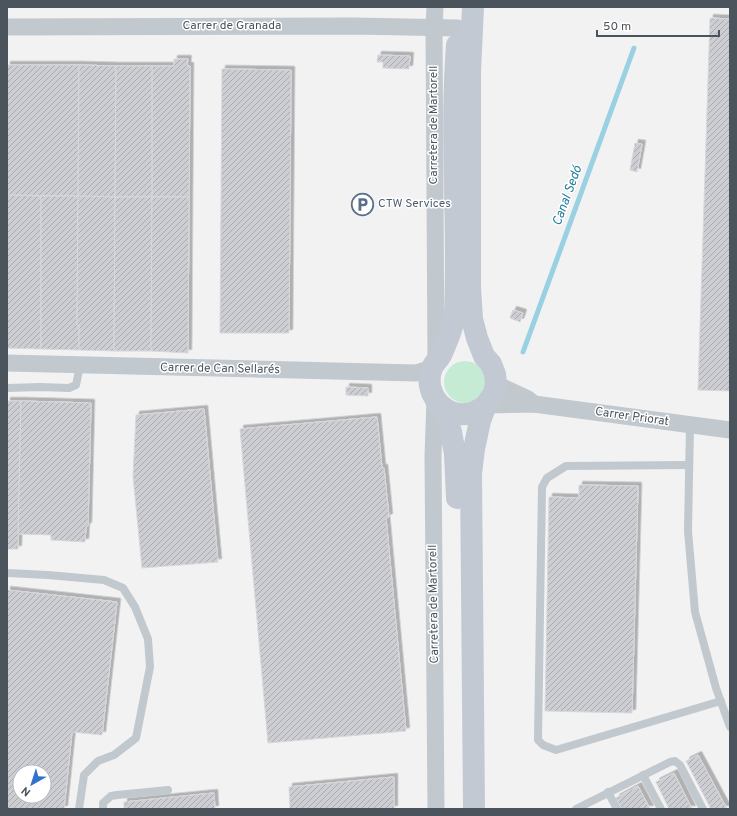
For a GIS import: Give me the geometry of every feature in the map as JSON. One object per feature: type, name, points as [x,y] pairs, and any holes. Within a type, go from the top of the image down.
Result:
[{"type":"main road","points":[[473,7],[470,72],[470,287],[472,319],[484,356]]},
{"type":"main road","name":"Carretera de Martorell","points":[[458,17],[454,91],[455,314],[452,328],[436,362],[430,384],[451,432],[455,454],[458,809]]},
{"type":"main road","points":[[436,362],[455,349],[465,348],[475,350],[484,356],[491,364],[495,374],[496,384],[494,393],[486,405],[480,421],[471,474],[474,809]]},
{"type":"main road","points":[[440,404],[452,412],[461,414],[478,411],[486,405]]},
{"type":"street","name":"Carretera de Martorell","points":[[435,7],[436,362]]},
{"type":"street","name":"Carrer de Granada","points":[[7,27],[354,26],[434,28],[458,17]]},
{"type":"street","name":"Carrer de Can Sellarés","points":[[7,364],[416,373],[436,362]]},
{"type":"street","name":"Carrer Priorat","points":[[496,384],[528,399],[534,404]]},
{"type":"street","name":"Carretera de Martorell","points":[[436,809],[433,464],[440,404]]},
{"type":"street","name":"Carrer Priorat","points":[[486,405],[534,404],[730,430]]},
{"type":"lane","points":[[7,388],[69,388],[76,385],[80,366]]},
{"type":"lane","points":[[690,425],[688,531],[695,612],[730,727]]},
{"type":"lane","points":[[689,465],[566,466],[547,478],[542,487],[538,740],[543,745],[556,750],[721,701]]},
{"type":"lane","points":[[7,573],[104,580],[123,588],[136,607],[148,639],[150,667],[136,738],[114,755],[98,761],[84,775],[79,809]]},
{"type":"lane","points":[[576,809],[643,775],[675,761],[680,765],[704,809]]},
{"type":"lane","points":[[643,775],[661,809]]},
{"type":"lane","points":[[103,809],[104,803],[111,796],[117,794],[168,790]]},
{"type":"lane","points":[[608,792],[617,809]]},
{"type":"green space","points":[[461,361],[469,361],[480,367],[486,378],[486,386],[480,397],[469,403],[461,403],[450,397],[444,386],[444,378],[450,367]]},
{"type":"building","points":[[710,18],[730,19],[730,391],[698,390]]},
{"type":"building","points":[[378,55],[410,56],[409,69],[383,68],[383,62],[377,62]]},
{"type":"building","points":[[174,59],[188,59],[187,66],[190,66],[189,197],[152,197],[152,66],[174,66]]},
{"type":"building","points":[[7,65],[79,65],[78,196],[7,195]]},
{"type":"building","points":[[79,65],[116,66],[115,197],[78,196]]},
{"type":"building","points":[[116,66],[152,66],[152,197],[115,197]]},
{"type":"building","points":[[222,69],[291,70],[289,333],[220,333]]},
{"type":"building","points":[[635,143],[642,144],[637,172],[630,170]]},
{"type":"building","points":[[7,195],[41,196],[41,349],[7,348]]},
{"type":"building","points":[[41,196],[78,196],[77,325],[79,325],[79,350],[41,349]]},
{"type":"building","points":[[78,196],[115,197],[114,351],[79,350],[79,325],[77,325]]},
{"type":"building","points":[[115,197],[152,197],[151,351],[114,351]]},
{"type":"building","points":[[152,197],[189,197],[188,353],[151,351]]},
{"type":"building","points":[[513,310],[523,313],[520,322],[510,318]]},
{"type":"building","points":[[346,387],[368,388],[368,396],[346,395]]},
{"type":"building","points":[[7,401],[21,401],[18,549],[7,549]]},
{"type":"building","points":[[21,401],[91,403],[88,526],[86,526],[85,542],[51,540],[51,535],[18,534]]},
{"type":"building","points":[[204,409],[218,562],[142,568],[133,476],[136,415]]},
{"type":"building","points":[[377,417],[389,517],[386,518],[406,731],[268,743],[240,429]]},
{"type":"building","points":[[579,485],[638,486],[632,713],[545,711],[549,497],[579,498]]},
{"type":"building","points":[[7,590],[117,602],[102,735],[72,732],[64,809],[7,809]]},
{"type":"building","points":[[698,755],[727,809],[711,809],[686,761]]},
{"type":"building","points":[[674,773],[692,809],[669,809],[656,782]]},
{"type":"building","points":[[394,777],[394,809],[290,809],[289,787]]},
{"type":"building","points":[[638,786],[650,809],[622,809],[616,798]]},
{"type":"building","points":[[214,793],[215,809],[124,809],[124,802]]},
{"type":"waterway","name":"Canal Sedó","points":[[523,352],[634,48]]},
{"type":"place","name":"CTW Services","points":[[363,204]]}]
